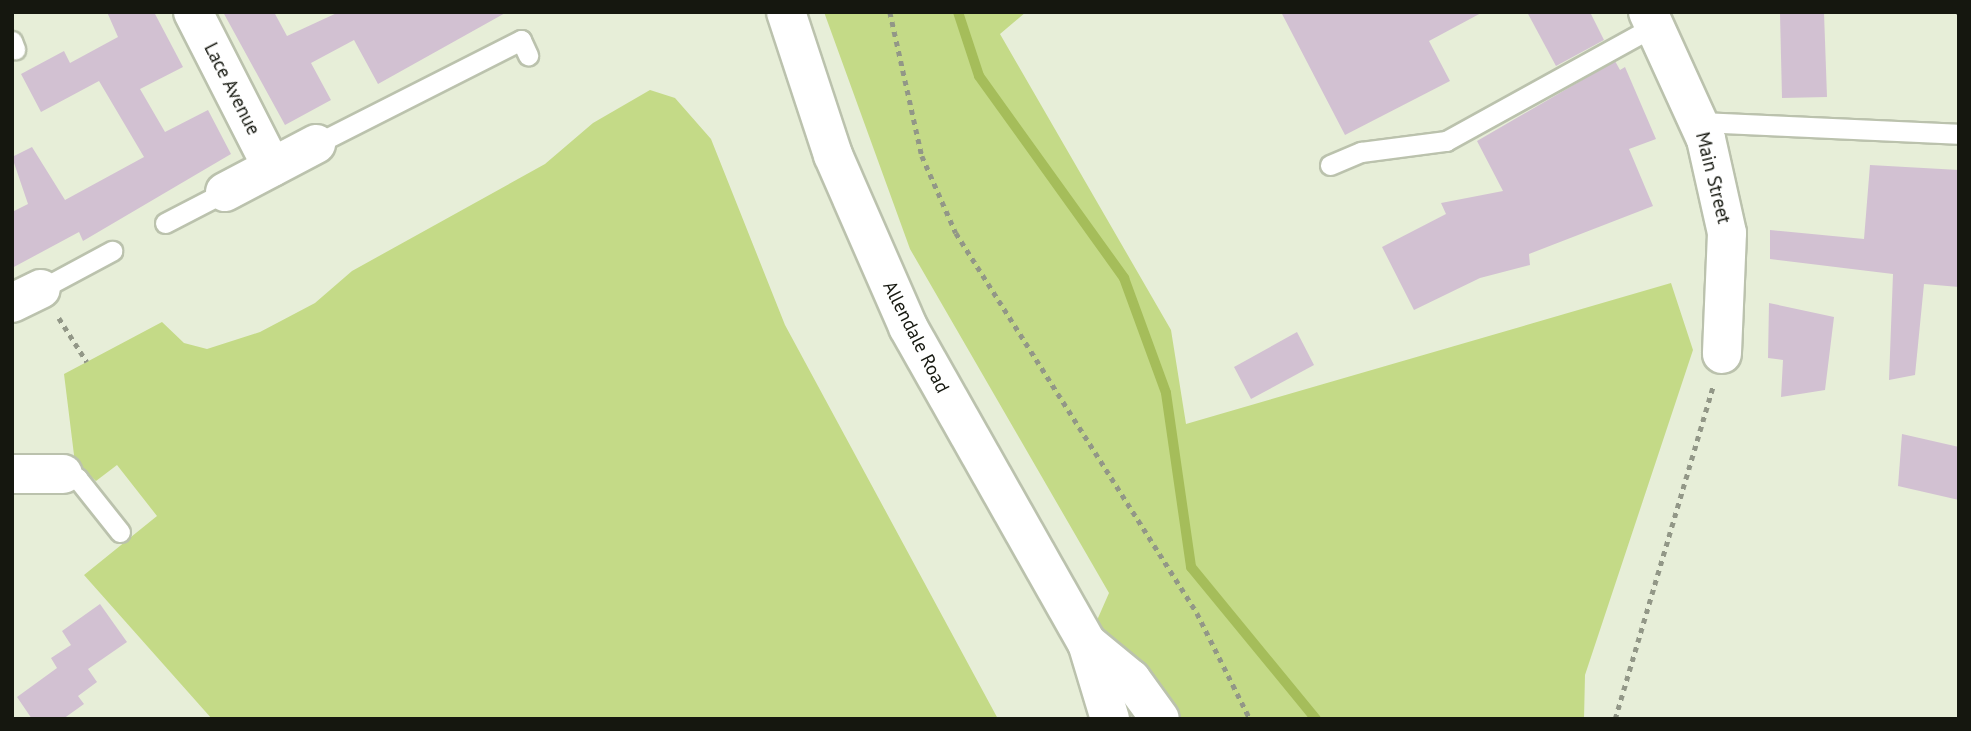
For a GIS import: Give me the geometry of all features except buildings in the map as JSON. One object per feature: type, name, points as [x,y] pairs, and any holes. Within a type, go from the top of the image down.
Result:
[{"type":"street","name":"Lace Avenue","points":[[192,12],[272,167]]},
{"type":"street","name":"Allendale Road","points":[[786,12],[833,155],[908,327],[1087,643],[1110,719]]},
{"type":"street","name":"Main Street","points":[[1651,19],[1699,122],[1727,233],[1722,354]]},
{"type":"street","points":[[225,192],[316,144]]},
{"type":"street","points":[[12,474],[64,474]]},
{"type":"street","name":"Allendale Road","points":[[1087,643],[1131,679],[1160,719]]},
{"type":"lane","points":[[1330,165],[1361,152],[1446,141],[1651,19]]},
{"type":"lane","points":[[316,144],[521,40],[528,55]]},
{"type":"lane","points":[[1699,122],[1959,134]]},
{"type":"lane","points":[[165,223],[225,192]]},
{"type":"lane","points":[[27,296],[112,251]]},
{"type":"lane","points":[[64,474],[77,478],[120,532]]},
{"type":"path","points":[[890,12],[922,156],[956,233],[1197,613],[1250,719]]},
{"type":"path","points":[[27,296],[87,362]]},
{"type":"path","points":[[1615,719],[1722,354]]},
{"type":"green space","points":[[824,12],[1026,12],[1000,34],[1171,330],[1186,424],[1671,283],[1693,350],[1585,675],[1584,719],[1160,719],[1087,643],[1109,593],[910,249]]},
{"type":"green space","points":[[650,90],[675,98],[711,139],[785,325],[998,719],[212,719],[84,575],[157,516],[117,465],[96,481],[75,463],[64,374],[162,322],[184,343],[207,349],[260,332],[315,303],[352,271],[545,164],[593,123]]},
{"type":"waterway","points":[[958,12],[979,76],[1124,278],[1166,393],[1191,567],[1316,719]]}]
